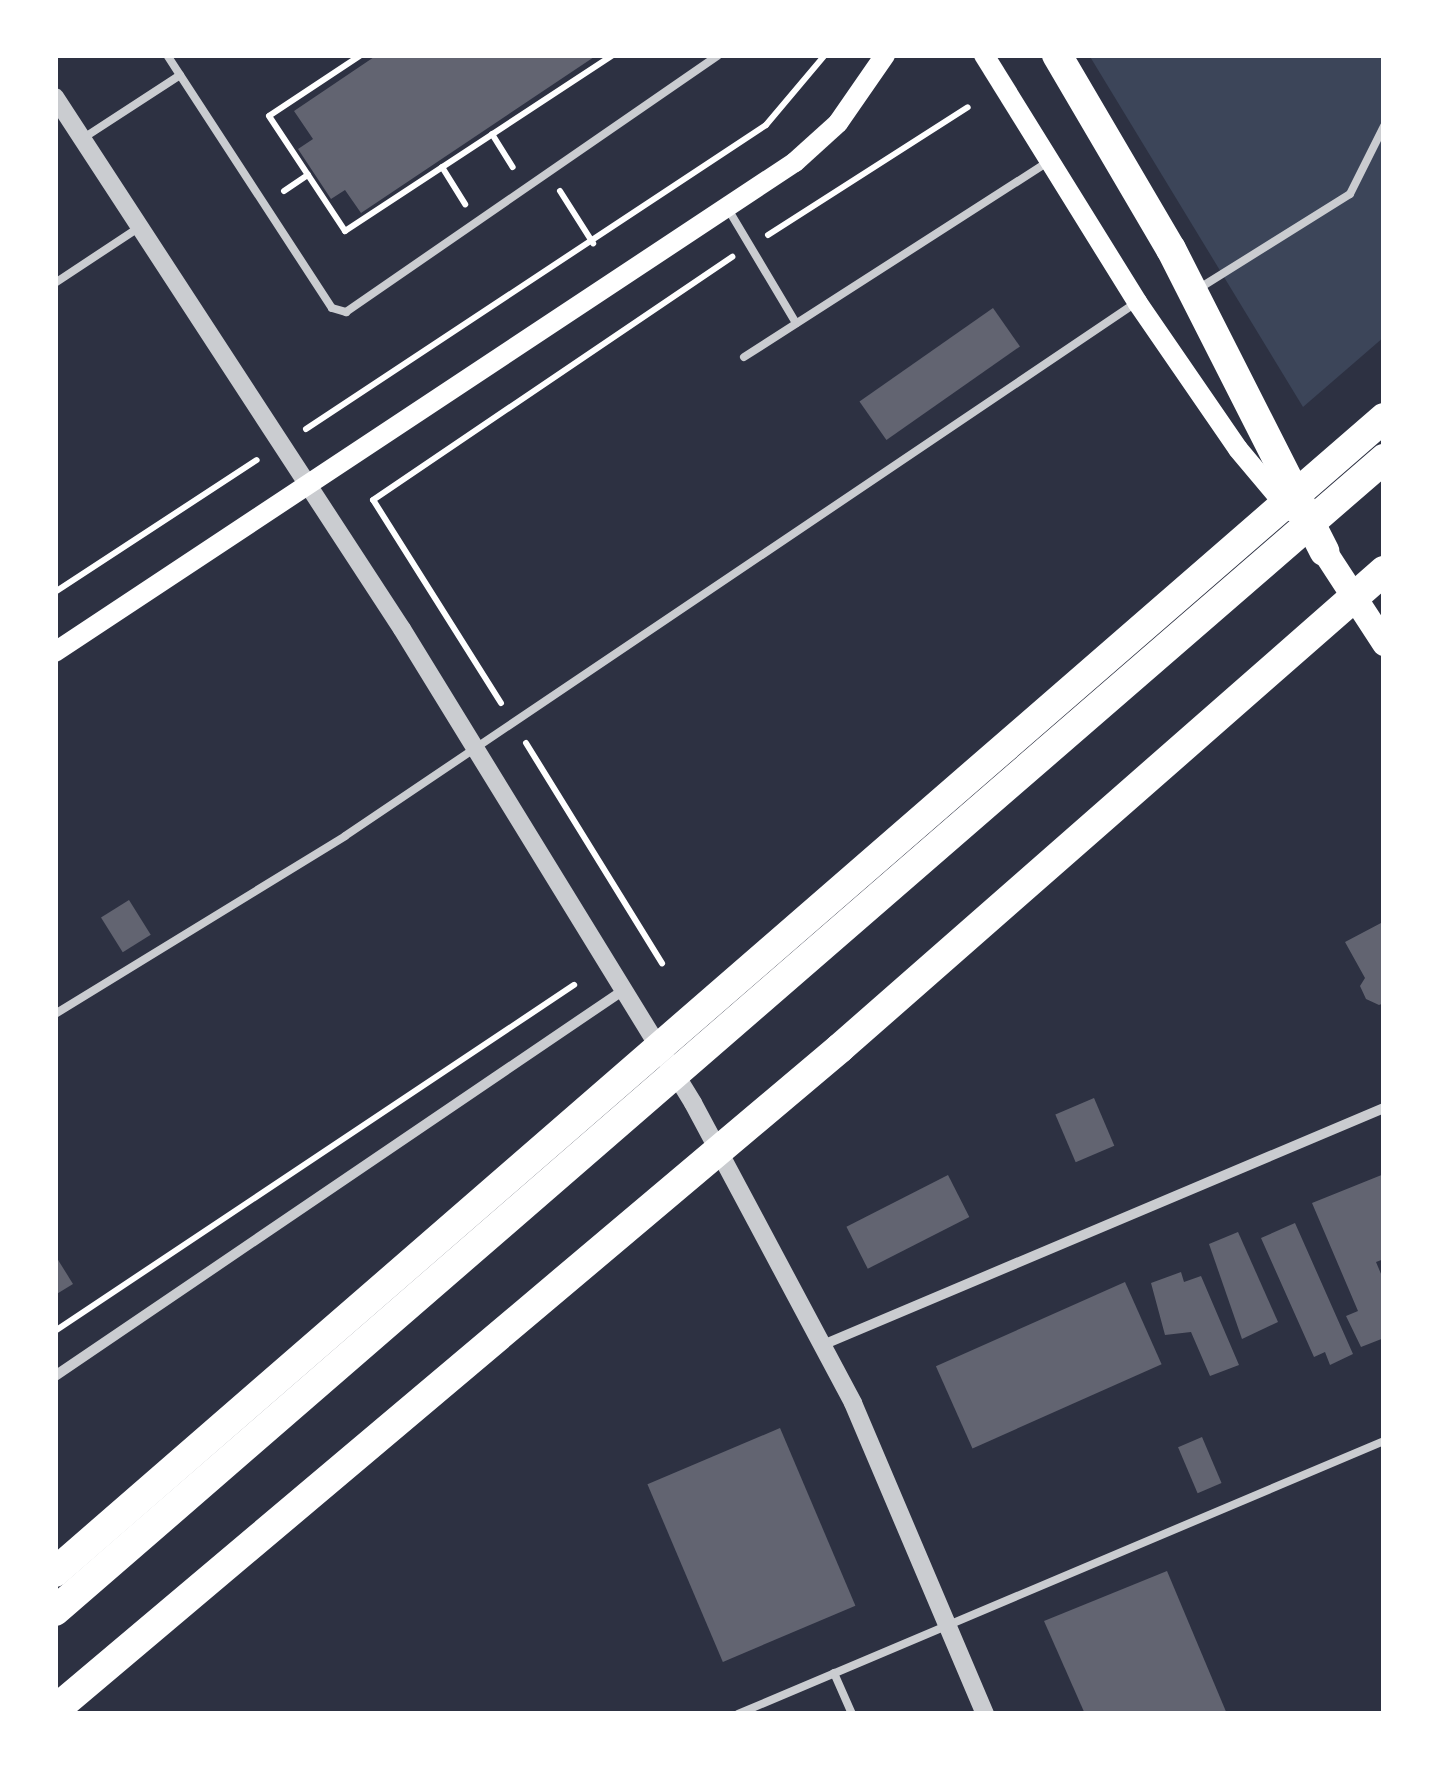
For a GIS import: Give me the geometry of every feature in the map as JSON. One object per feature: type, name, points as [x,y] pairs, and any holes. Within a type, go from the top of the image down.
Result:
[{"type":"highway","points":[[1057,55],[1191,293],[1324,550]]},
{"type":"highway","points":[[55,1611],[468,1230],[1198,598],[1384,418]]},
{"type":"highway","points":[[1198,598],[1384,459]]},
{"type":"highway","points":[[55,1710],[840,1048],[1384,571]]},
{"type":"highway","points":[[55,1572],[110,1518],[468,1230]]},
{"type":"main road","points":[[55,652],[728,208],[828,134],[885,55]]},
{"type":"main road","points":[[984,55],[1137,302],[1238,449],[1324,550],[1384,643]]},
{"type":"street","points":[[55,97],[304,486],[332,520],[626,988],[825,1344],[985,1714]]},
{"type":"street","points":[[55,1376],[626,988]]},
{"type":"street","points":[[825,1344],[1384,1108]]},
{"type":"lane","points":[[167,55],[332,308],[346,312],[718,55]]},
{"type":"lane","points":[[81,140],[180,75]]},
{"type":"lane","points":[[1191,293],[1350,194],[1384,126]]},
{"type":"lane","points":[[744,357],[1050,160]]},
{"type":"lane","points":[[728,208],[796,324]]},
{"type":"lane","points":[[55,283],[138,228]]},
{"type":"lane","points":[[55,1014],[345,836],[472,745],[1137,302]]},
{"type":"lane","points":[[738,1714],[1384,1441]]},
{"type":"lane","points":[[834,1672],[852,1714]]},
{"type":"path","points":[[361,55],[270,116],[345,231],[613,55]]},
{"type":"path","points":[[55,592],[592,243],[766,125],[825,55]]},
{"type":"path","points":[[662,963],[373,500],[750,246],[968,107]]},
{"type":"path","points":[[492,134],[527,188]]},
{"type":"path","points":[[442,167],[476,222]]},
{"type":"path","points":[[549,173],[592,243]]},
{"type":"path","points":[[55,1331],[574,985]]},
{"type":"shaded area","points":[[1089,55],[1384,55],[1384,337],[1303,407]]},
{"type":"building","points":[[377,55],[597,55],[361,213],[345,190],[331,199],[298,149],[313,139],[294,111]]},
{"type":"building","points":[[993,308],[1020,347],[886,440],[859,401]]},
{"type":"building","points":[[129,900],[151,935],[123,952],[101,917]]},
{"type":"building","points":[[1381,923],[1384,1003],[1379,1005],[1366,999],[1360,986],[1365,978],[1345,942]]},
{"type":"building","points":[[1094,1098],[1114,1146],[1076,1162],[1055,1114]]},
{"type":"building","points":[[1384,1174],[1384,1259],[1376,1262],[1384,1281],[1384,1338],[1361,1347],[1346,1316],[1358,1311],[1312,1203]]},
{"type":"building","points":[[948,1175],[969,1217],[868,1269],[846,1227]]},
{"type":"building","points":[[1295,1223],[1353,1354],[1330,1365],[1325,1352],[1314,1357],[1261,1238]]},
{"type":"building","points":[[1238,1232],[1278,1322],[1242,1339],[1209,1244]]},
{"type":"building","points":[[55,1255],[73,1284],[55,1295]]},
{"type":"building","points":[[1181,1272],[1184,1282],[1201,1276],[1239,1365],[1210,1376],[1191,1332],[1165,1335],[1151,1283]]},
{"type":"building","points":[[1125,1282],[1162,1364],[973,1448],[936,1366]]},
{"type":"building","points":[[780,1428],[855,1606],[723,1662],[647,1484]]},
{"type":"building","points":[[1202,1437],[1222,1483],[1198,1493],[1178,1447]]},
{"type":"building","points":[[1167,1571],[1227,1714],[1085,1714],[1044,1621]]}]
